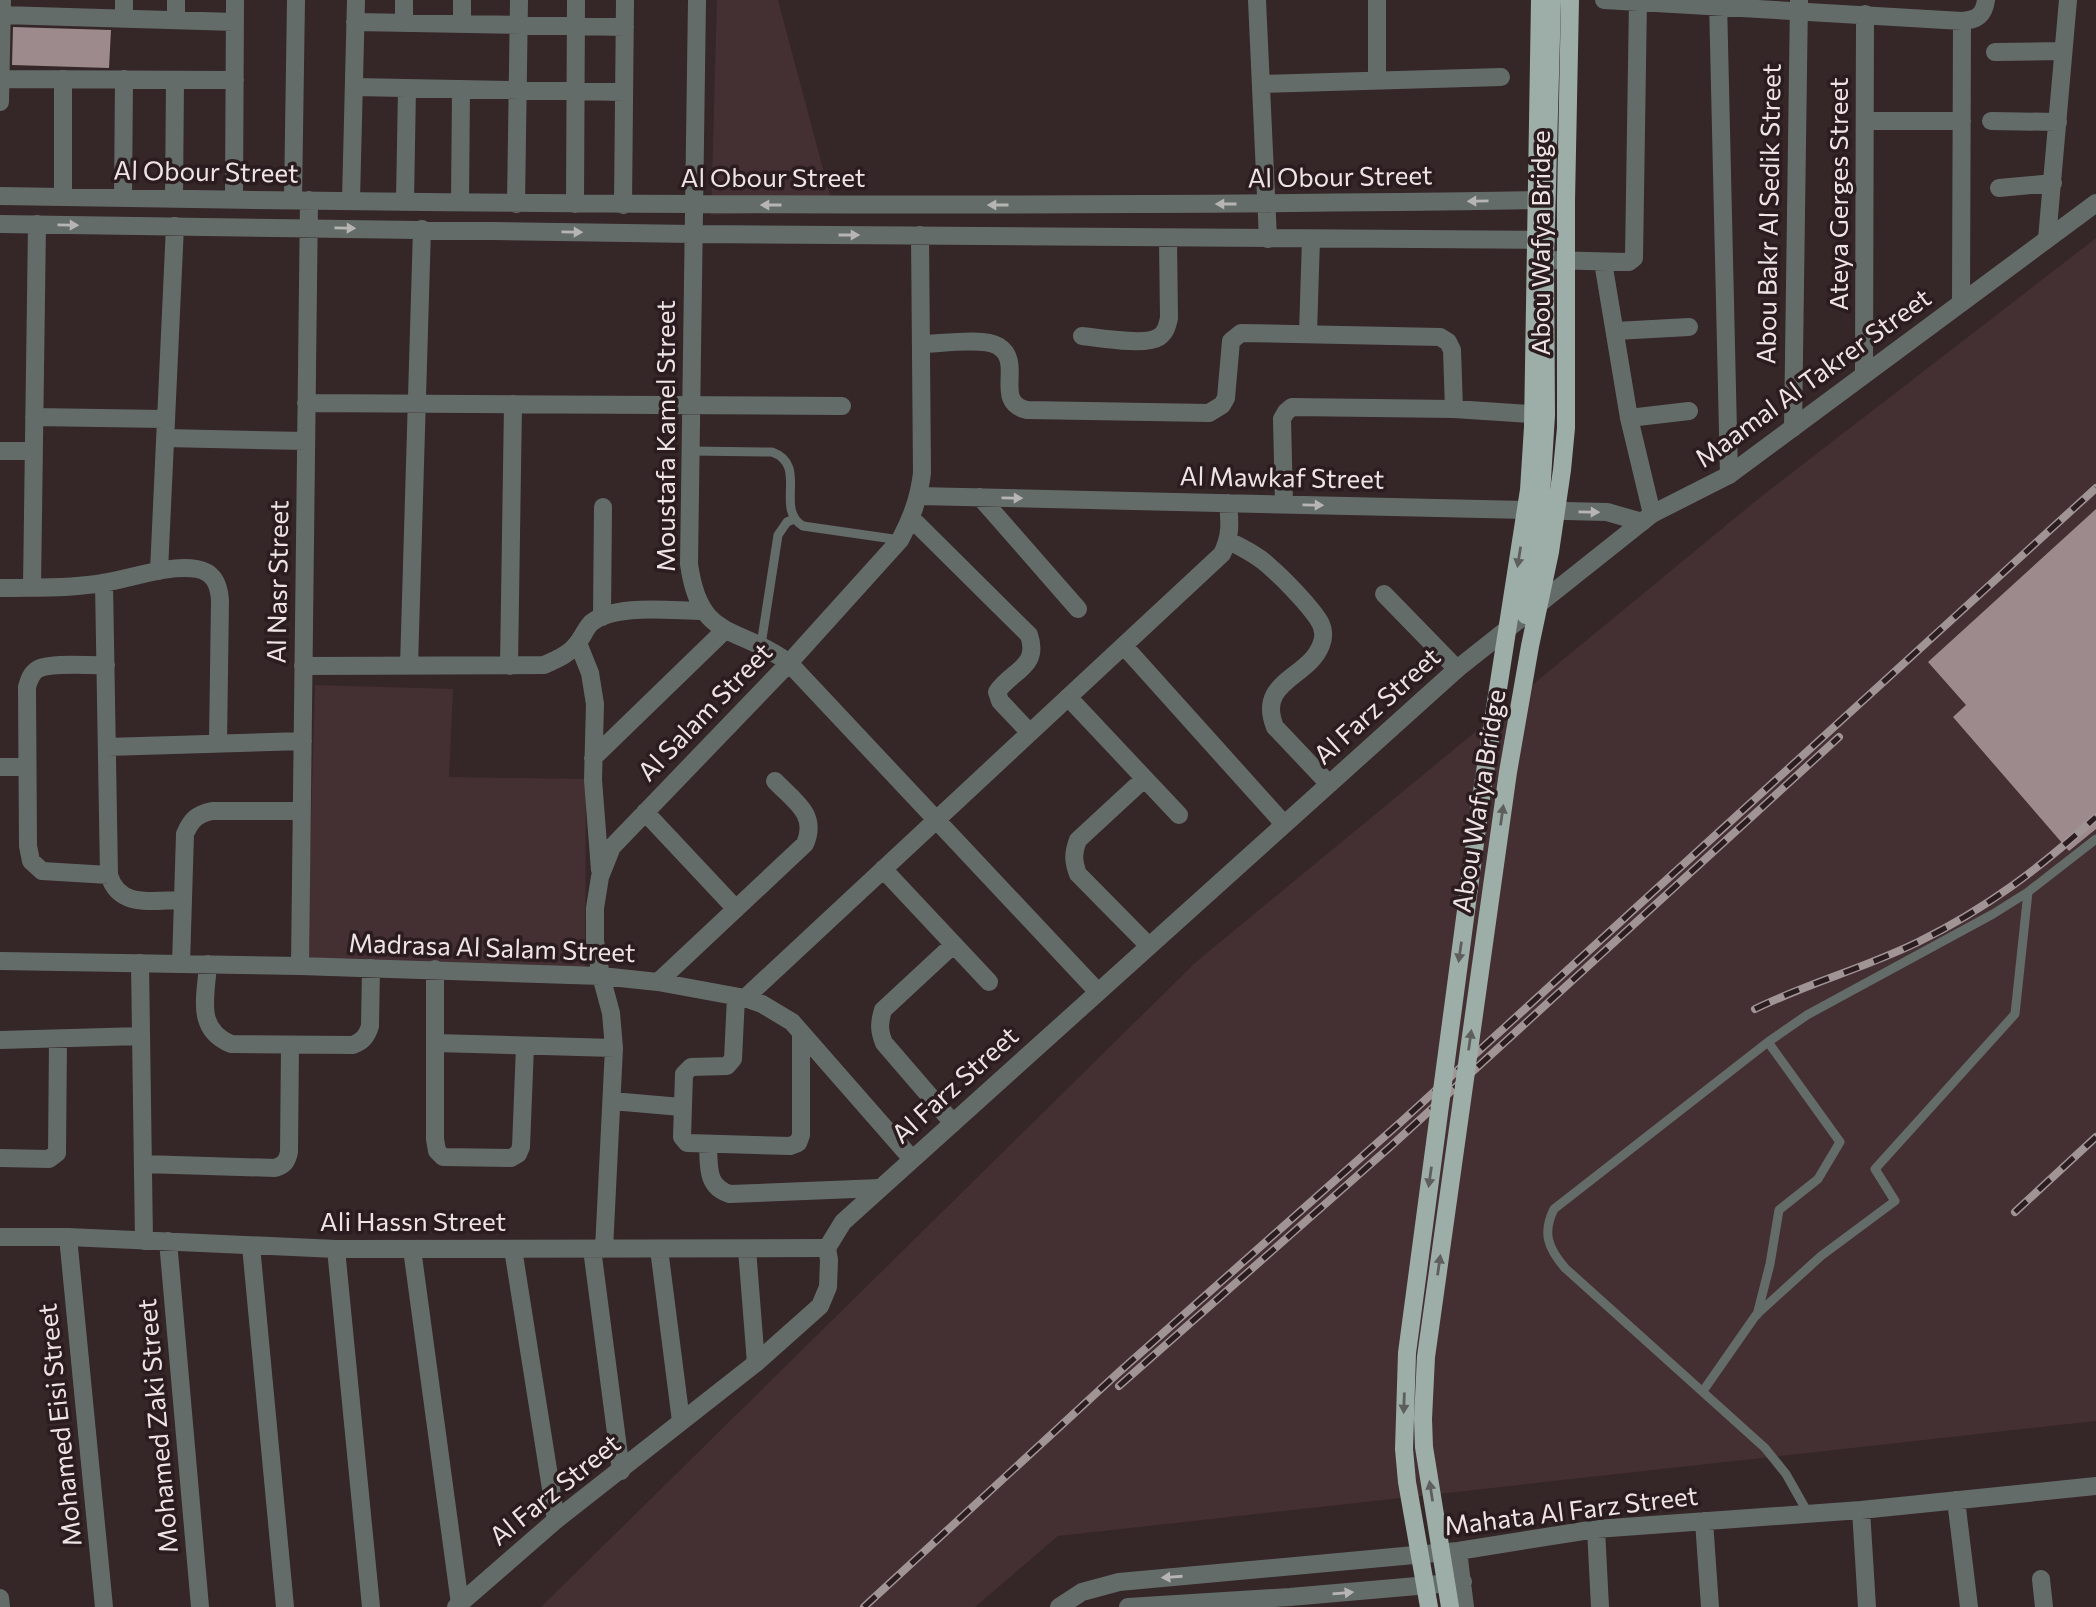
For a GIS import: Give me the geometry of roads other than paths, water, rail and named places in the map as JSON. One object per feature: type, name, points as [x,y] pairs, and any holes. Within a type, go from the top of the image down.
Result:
[{"type":"main road","name":"Abou Wafya Bridge","points":[[1429,1607],[1407,1482],[1404,1449],[1407,1353],[1481,798],[1529,490],[1533,413],[1541,0]]},
{"type":"main road","points":[[1526,615],[1540,510],[1546,415],[1545,260],[1552,0]]},
{"type":"main road","name":"Abou Wafya Bridge","points":[[1450,1607],[1424,1447],[1426,1357],[1508,772],[1550,552],[1562,470],[1566,428],[1566,201],[1570,0]]},
{"type":"street","points":[[124,0],[124,19]]},
{"type":"street","points":[[176,0],[176,20]]},
{"type":"street","points":[[234,198],[235,0]]},
{"type":"street","name":"Al Nasr Street","points":[[296,0],[301,199],[308,227],[300,966]]},
{"type":"street","points":[[351,200],[356,0]]},
{"type":"street","points":[[404,0],[404,23]]},
{"type":"street","points":[[462,0],[462,24]]},
{"type":"street","points":[[516,204],[519,0]]},
{"type":"street","points":[[575,204],[576,0]]},
{"type":"street","points":[[623,205],[625,0]]},
{"type":"street","name":"Moustafa Kamel Street","points":[[697,0],[689,451],[689,564],[695,597],[712,622],[724,630],[761,645],[789,663],[1098,992]]},
{"type":"street","points":[[1257,0],[1268,239]]},
{"type":"street","points":[[1377,0],[1377,81]]},
{"type":"street","points":[[1604,0],[1798,5],[1865,15],[1890,8],[1962,21],[1973,21],[1982,14],[1986,0]]},
{"type":"street","points":[[2047,239],[2068,0]]},
{"type":"street","points":[[1545,260],[1629,262],[1635,254],[1638,1]]},
{"type":"street","points":[[1718,3],[1729,475]]},
{"type":"street","name":"Abou Bakr Al Sedik Street","points":[[1793,428],[1798,5]]},
{"type":"street","points":[[0,103],[2,8],[64,9],[124,19],[235,22]]},
{"type":"street","name":"Ateya Gerges Street","points":[[1864,374],[1865,15]]},
{"type":"street","points":[[1961,303],[1962,21]]},
{"type":"street","points":[[355,22],[625,27]]},
{"type":"street","points":[[1995,52],[2063,51]]},
{"type":"street","points":[[1262,84],[1501,77]]},
{"type":"street","points":[[1,79],[235,80]]},
{"type":"street","points":[[63,79],[63,197]]},
{"type":"street","points":[[123,198],[124,79]]},
{"type":"street","points":[[174,198],[175,79]]},
{"type":"street","points":[[354,86],[624,92]]},
{"type":"street","points":[[405,201],[407,88]]},
{"type":"street","points":[[460,202],[461,89]]},
{"type":"street","points":[[1866,121],[1962,121]]},
{"type":"street","points":[[1991,121],[2058,122]]},
{"type":"street","points":[[1999,188],[2053,183]]},
{"type":"street","name":"Al Obour Street","points":[[0,196],[623,205],[1267,204],[1546,200]]},
{"type":"street","name":"Maamal Al Takrer Street","points":[[1526,615],[1647,518],[1729,475],[2096,203]]},
{"type":"street","name":"Al Obour Street","points":[[0,224],[1168,239],[1546,240]]},
{"type":"street","points":[[32,587],[37,224]]},
{"type":"street","points":[[159,571],[175,226]]},
{"type":"street","points":[[409,666],[422,229]]},
{"type":"street","name":"Al Salam Street","points":[[621,1471],[598,1249],[612,1101],[614,1048],[611,1013],[601,976],[596,940],[595,908],[600,877],[612,847],[789,663],[900,540],[912,519],[922,473],[920,235]]},
{"type":"street","points":[[1082,336],[1145,341],[1157,339],[1166,330],[1169,318],[1168,239]]},
{"type":"street","points":[[1308,333],[1311,239]]},
{"type":"street","points":[[1603,262],[1647,518]]},
{"type":"street","points":[[1615,331],[1689,327]]},
{"type":"street","points":[[921,344],[984,342],[998,345],[1007,355],[1010,368],[1010,400],[1017,408],[1209,412],[1222,405],[1226,398],[1230,347],[1236,336],[1248,332],[1440,337],[1448,342],[1452,350],[1454,409]]},
{"type":"street","points":[[306,403],[842,406]]},
{"type":"street","points":[[509,666],[513,404]]},
{"type":"street","points":[[1284,505],[1282,419],[1293,407],[1454,409],[1546,415]]},
{"type":"street","points":[[1629,418],[1689,411]]},
{"type":"street","points":[[34,417],[166,419]]},
{"type":"street","points":[[165,438],[306,441]]},
{"type":"street","points":[[0,451],[34,451]]},
{"type":"street","name":"Al Mawkaf Street","points":[[919,496],[1540,510],[1606,512],[1647,518]]},
{"type":"street","points":[[980,498],[1078,609]]},
{"type":"street","points":[[801,1032],[801,1135],[798,1143],[790,1146],[708,1145],[691,1144],[681,1137],[682,1079],[687,1070],[696,1066],[727,1066],[730,1063],[740,998],[1222,554],[1229,541],[1231,526],[1228,503]]},
{"type":"street","points":[[602,617],[603,507]]},
{"type":"street","points":[[912,519],[1029,635],[1032,643],[1029,661],[997,692],[1000,701],[1030,733]]},
{"type":"street","points":[[1229,541],[1270,566],[1318,619],[1323,630],[1323,642],[1317,653],[1274,693],[1270,704],[1275,726],[1329,784]]},
{"type":"street","points":[[0,588],[75,587],[159,571],[198,569],[211,574],[219,586],[218,743]]},
{"type":"street","points":[[104,583],[109,875],[112,886],[120,895],[131,899],[183,900]]},
{"type":"street","points":[[1384,594],[1457,669]]},
{"type":"street","points":[[303,666],[544,665],[564,657],[578,643],[590,624],[602,617],[622,611],[703,611]]},
{"type":"street","name":"Al Farz Street","points":[[458,1606],[556,1520],[756,1363],[820,1307],[828,1287],[827,1248],[843,1222],[1457,669],[1526,615]]},
{"type":"street","points":[[593,758],[724,630]]},
{"type":"street","points":[[578,643],[590,673],[595,704],[593,758],[600,877]]},
{"type":"street","points":[[1124,646],[1284,824]]},
{"type":"street","points":[[106,665],[48,666],[38,669],[30,677],[27,687],[28,846],[31,861],[42,871],[109,875]]},
{"type":"street","points":[[1068,697],[1179,815]]},
{"type":"street","points":[[107,747],[303,741]]},
{"type":"street","points":[[0,767],[27,767]]},
{"type":"street","points":[[1144,779],[1077,840],[1073,851],[1078,874],[1149,946]]},
{"type":"street","points":[[658,982],[805,844],[811,831],[808,817],[775,781]]},
{"type":"street","points":[[181,964],[185,834],[190,822],[199,814],[212,811],[302,811]]},
{"type":"street","points":[[645,812],[736,909]]},
{"type":"street","points":[[883,869],[989,982]]},
{"type":"street","points":[[953,945],[883,1010],[880,1021],[880,1033],[884,1043],[953,1123]]},
{"type":"street","name":"Madrasa Al Salam Street","points":[[0,961],[435,969],[601,976],[658,982],[740,998],[778,1012],[801,1032],[912,1159]]},
{"type":"street","points":[[140,963],[144,1241]]},
{"type":"street","points":[[208,964],[205,1014],[209,1028],[218,1039],[232,1044],[353,1045],[361,1042],[370,1026],[371,968]]},
{"type":"street","points":[[435,969],[435,1139],[437,1151],[443,1157],[511,1158],[518,1154],[522,1147],[525,1046]]},
{"type":"street","points":[[0,1040],[141,1035]]},
{"type":"street","points":[[0,1158],[49,1159],[57,1153],[58,1039]]},
{"type":"street","points":[[435,1043],[614,1048]]},
{"type":"street","points":[[143,1164],[275,1168],[282,1166],[288,1160],[289,1152],[290,1045]]},
{"type":"street","points":[[612,1101],[681,1107]]},
{"type":"street","points":[[708,1145],[709,1175],[713,1185],[721,1192],[730,1194],[880,1188]]},
{"type":"street","name":"Ali Hassn Street","points":[[0,1237],[68,1237],[336,1249],[827,1248]]},
{"type":"street","name":"Mohamed Eisi Street","points":[[68,1237],[104,1607]]},
{"type":"street","name":"Mohamed Zaki Street","points":[[167,1241],[200,1607]]},
{"type":"street","points":[[251,1245],[285,1607]]},
{"type":"street","points":[[747,1248],[756,1363]]},
{"type":"street","points":[[336,1249],[371,1607]]},
{"type":"street","points":[[412,1249],[458,1606]]},
{"type":"street","points":[[513,1249],[556,1520]]},
{"type":"street","points":[[659,1249],[681,1421]]},
{"type":"street","name":"Mahata Al Farz Street","points":[[1059,1607],[1082,1592],[1119,1583],[1458,1551],[1596,1530],[1861,1510],[2096,1486]]},
{"type":"street","points":[[1956,1500],[1969,1607]]},
{"type":"street","points":[[1861,1510],[1867,1607]]},
{"type":"street","points":[[1704,1521],[1710,1607]]},
{"type":"street","points":[[1596,1530],[1600,1607]]},
{"type":"street","points":[[1458,1551],[1465,1607]]},
{"type":"street","points":[[1203,1575],[1205,1602]]},
{"type":"street","points":[[2041,1580],[2044,1607]]},
{"type":"street","points":[[1128,1607],[1462,1582]]},
{"type":"street","points":[[0,1598],[1,1607]]},
{"type":"lane","points":[[689,451],[779,454],[789,465],[791,472],[794,520],[803,526],[900,540]]},
{"type":"lane","points":[[761,645],[778,535],[787,522],[794,520]]},
{"type":"lane","points":[[1808,1513],[1786,1474],[1765,1448],[1565,1268],[1552,1252],[1546,1236],[1548,1221],[1554,1209],[1768,1042],[1807,1015],[1993,914],[2028,892],[2096,839]]},
{"type":"lane","points":[[1703,1391],[1756,1315],[1821,1256],[1895,1201],[1875,1169],[2015,1014],[2028,892]]},
{"type":"lane","points":[[1756,1315],[1770,1264],[1779,1210],[1818,1179],[1840,1142],[1768,1042]]},
{"type":"railway","points":[[864,1607],[1118,1373],[1402,1121],[2096,488]]},
{"type":"railway","points":[[1119,1386],[1391,1146],[1839,737]]},
{"type":"railway","points":[[1755,1009],[1898,951],[1967,916],[2012,886],[2096,817]]},
{"type":"railway","points":[[2015,1212],[2096,1137]]}]
